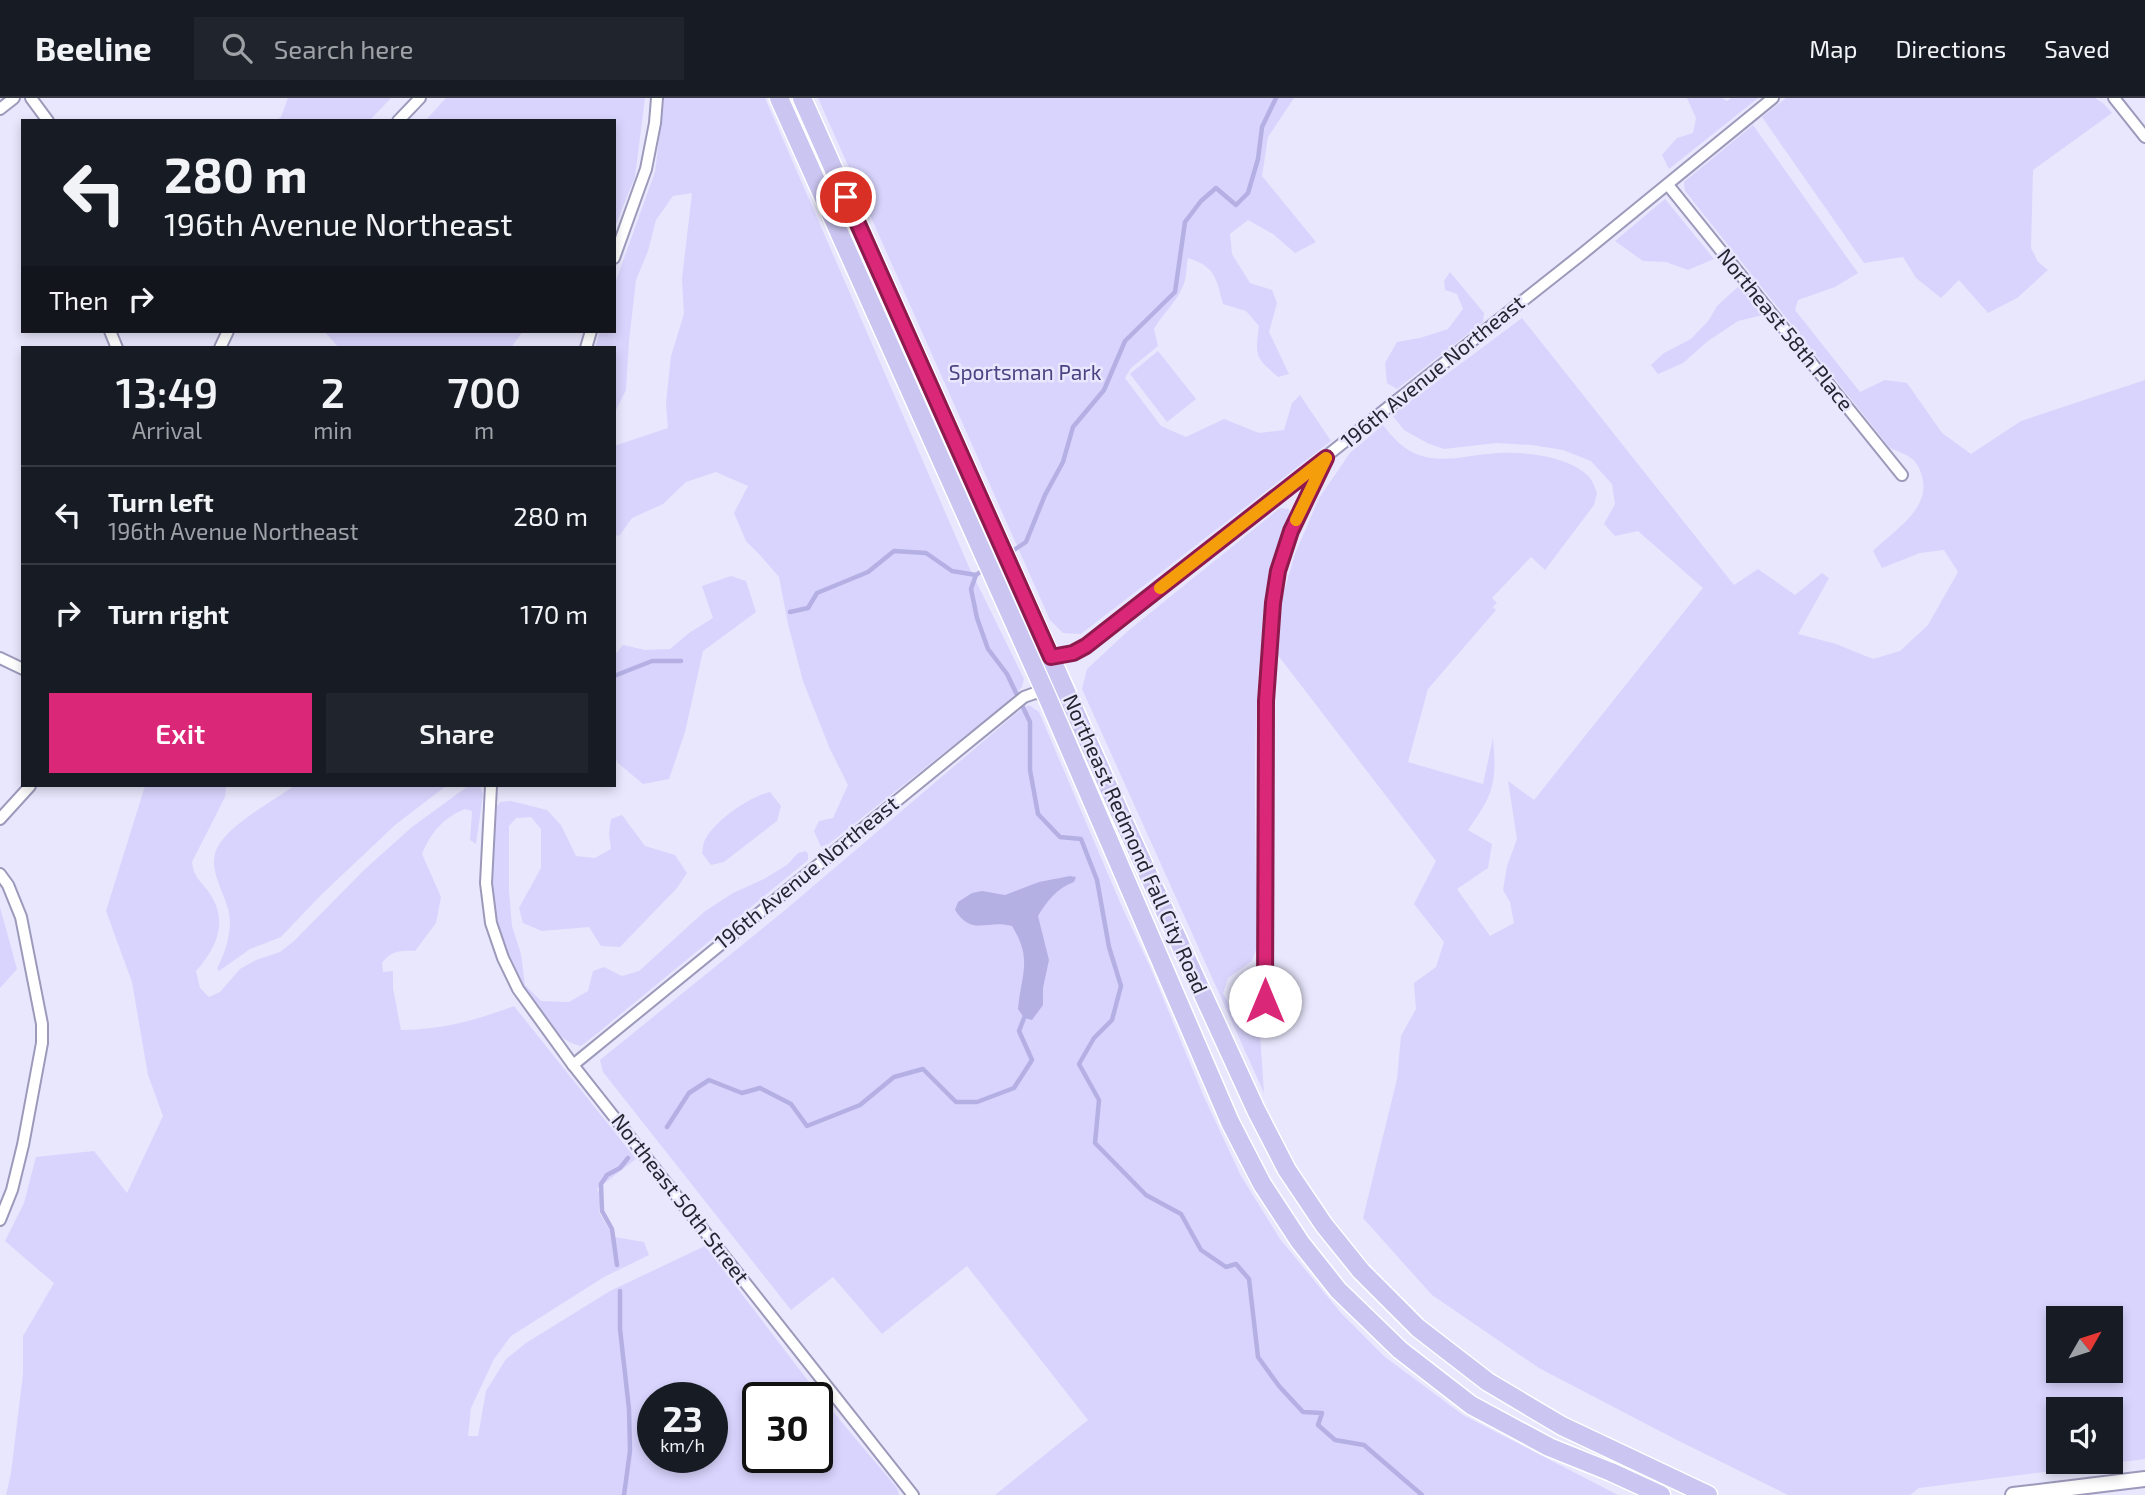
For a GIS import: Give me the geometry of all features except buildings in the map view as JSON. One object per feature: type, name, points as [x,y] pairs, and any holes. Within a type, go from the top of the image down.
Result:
[{"type":"main road","name":"Northeast Redmond Fall City Road","points":[[779,98],[1046,694],[1230,1122],[1262,1184],[1300,1242],[1338,1290],[1399,1350],[1471,1405],[1549,1447],[1661,1495]]},
{"type":"main road","name":"Northeast Redmond Fall City Road","points":[[802,98],[1072,705],[1256,1110],[1287,1170],[1324,1225],[1361,1270],[1418,1328],[1488,1382],[1562,1426],[1708,1495]]},
{"type":"main road","points":[[1022,640],[1051,657]]},
{"type":"main road","points":[[1046,694],[1059,697],[1072,705]]},
{"type":"street","points":[[0,109],[14,98]]},
{"type":"street","points":[[31,98],[47,119]]},
{"type":"street","points":[[400,119],[420,98]]},
{"type":"street","points":[[616,252],[646,169],[657,98]]},
{"type":"street","name":"196th Avenue Northeast","points":[[1051,657],[1073,653],[1086,646],[1326,458],[1773,98]]},
{"type":"street","points":[[2104,98],[2117,103],[2145,138]]},
{"type":"street","name":"Northeast 58th Place","points":[[1668,185],[1902,475]]},
{"type":"street","points":[[1265,1001],[1266,701],[1273,603],[1278,571],[1291,531],[1326,458]]},
{"type":"street","points":[[0,658],[21,668]]},
{"type":"street","name":"196th Avenue Northeast","points":[[573,1065],[1024,697],[1034,693],[1046,694]]},
{"type":"street","points":[[0,819],[29,787]]},
{"type":"street","name":"Northeast 50th Street","points":[[491,787],[486,883],[491,923],[518,989],[573,1065],[913,1495]]},
{"type":"street","points":[[0,874],[8,885],[21,917],[42,1024],[43,1043],[12,1190],[0,1220]]},
{"type":"street","points":[[2013,1495],[2145,1479]]},
{"type":"green space","points":[[288,98],[391,98],[371,119],[278,119]]},
{"type":"green space","points":[[446,98],[645,98],[635,177],[616,224],[616,119],[427,119]]},
{"type":"green space","points":[[664,98],[765,98],[969,567],[1024,679],[1022,687],[1008,702],[830,843],[821,847],[814,831],[819,821],[833,818],[848,785],[830,749],[803,681],[779,577],[746,541],[734,513],[748,486],[716,472],[686,482],[663,504],[632,518],[620,535],[616,536],[616,445],[668,428],[666,403],[671,356],[684,314],[682,279],[692,193],[673,196],[656,220],[648,251],[636,280],[626,390],[616,410],[616,346],[596,346],[599,333],[616,333],[616,280],[655,172]]},
{"type":"green space","name":"Sportsman Park","points":[[818,98],[1294,98],[1268,137],[1262,176],[1316,242],[1295,253],[1273,234],[1248,220],[1230,234],[1232,254],[1250,283],[1272,290],[1277,303],[1269,332],[1289,374],[1278,377],[1265,365],[1257,350],[1259,326],[1246,311],[1223,304],[1219,287],[1210,270],[1188,258],[1185,280],[1180,292],[1154,329],[1158,346],[1131,368],[1125,378],[1161,426],[1186,437],[1224,419],[1259,433],[1284,430],[1292,403],[1300,395],[1331,441],[1081,634],[1063,633],[1050,620]]},
{"type":"green space","points":[[1687,98],[1722,98],[1727,101],[1731,98],[1758,98],[1669,169],[1662,155],[1677,138],[1693,133],[1696,118]]},
{"type":"green space","points":[[1786,98],[2095,98],[2112,113],[2033,170],[2031,248],[2038,262],[2048,270],[2017,298],[1988,313],[1959,280],[1941,298],[1916,278],[1903,257],[1864,263],[1762,117]]},
{"type":"green space","points":[[1753,125],[1858,273],[1835,287],[1798,300],[1795,310],[1860,392],[1885,380],[1907,383],[1942,433],[1971,454],[2021,421],[2145,380],[2145,1459],[2123,1462],[2123,1397],[2046,1397],[2046,1472],[1919,1488],[1910,1495],[1788,1495],[1539,1368],[1432,1295],[1363,1218],[1397,1079],[1401,1036],[1416,1009],[1414,983],[1436,967],[1444,942],[1414,904],[1436,861],[1277,654],[1283,595],[1295,554],[1319,498],[1350,453],[1383,425],[1403,446],[1428,457],[1445,459],[1513,453],[1557,459],[1581,470],[1590,478],[1597,493],[1594,505],[1545,570],[1531,557],[1492,598],[1497,603],[1493,607],[1496,610],[1428,689],[1408,762],[1483,784],[1493,738],[1492,787],[1468,830],[1492,844],[1488,868],[1457,889],[1490,936],[1514,923],[1510,902],[1503,890],[1507,866],[1517,839],[1508,781],[1534,800],[1703,588],[1638,531],[1615,536],[1604,524],[1615,504],[1612,484],[1591,461],[1563,450],[1532,445],[1496,443],[1444,449],[1404,430],[1392,415],[1522,318],[1734,585],[1758,569],[1795,595],[1822,573],[1829,578],[1798,634],[1836,644],[1873,659],[1900,651],[1928,625],[1958,572],[1944,550],[1920,553],[1882,568],[1873,551],[1907,520],[1920,502],[1923,481],[1919,468],[1908,456],[1890,448],[1685,191],[1684,182]]},
{"type":"green space","points":[[1665,199],[1714,259],[1688,270],[1666,262],[1643,261],[1615,241]]},
{"type":"green space","points":[[1450,272],[1484,313],[1483,322],[1397,389],[1387,383],[1385,363],[1397,342],[1448,329],[1463,309],[1457,294],[1445,290],[1444,281]]},
{"type":"green space","points":[[1740,285],[1763,315],[1738,321],[1708,341],[1683,363],[1658,374],[1651,365],[1664,353],[1691,339],[1709,320],[1717,306]]},
{"type":"green space","points":[[326,333],[522,333],[512,346],[337,346]]},
{"type":"green space","points":[[1158,351],[1196,399],[1167,422],[1130,374]]},
{"type":"green space","points":[[1280,508],[1289,509],[1289,515],[1276,554],[1269,588],[1262,633],[1256,720],[1257,947],[1252,961],[1228,978],[1223,993],[1237,1019],[1259,1019],[1264,1093],[1082,689],[1087,669],[1129,630]]},
{"type":"green space","points":[[731,576],[746,581],[756,612],[703,651],[685,732],[669,779],[643,784],[616,758],[616,654],[623,645],[645,650],[670,649],[713,618],[702,586]]},
{"type":"green space","points":[[1029,705],[1039,712],[1204,1097],[1241,1176],[1280,1239],[1341,1313],[1385,1357],[1463,1415],[1618,1495],[995,1495],[1088,1420],[967,1266],[882,1334],[833,1277],[791,1310],[603,1072],[600,1060],[784,911]]},
{"type":"green space","points":[[145,787],[226,787],[225,797],[192,862],[196,875],[208,891],[218,912],[215,942],[196,971],[200,988],[209,997],[220,992],[240,969],[280,952],[294,941],[364,870],[412,827],[467,787],[480,787],[483,795],[476,844],[470,840],[472,811],[465,809],[439,827],[422,854],[441,897],[436,923],[415,951],[396,952],[382,963],[383,972],[393,971],[393,988],[401,1030],[459,1023],[514,1006],[636,1159],[597,1189],[600,1194],[599,1212],[614,1237],[644,1242],[649,1255],[604,1277],[511,1336],[494,1359],[471,1408],[468,1436],[478,1436],[486,1391],[506,1359],[526,1343],[610,1291],[705,1246],[809,1382],[742,1382],[742,1473],[833,1473],[833,1412],[897,1488],[899,1495],[6,1495],[23,1374],[23,1336],[54,1283],[5,1241],[24,1203],[36,1157],[94,1151],[127,1193],[163,1116],[148,1075],[132,982],[106,911]]},
{"type":"green space","points":[[292,787],[445,787],[395,825],[281,937],[250,949],[219,971],[217,969],[226,946],[230,922],[215,872],[215,853],[227,835],[254,812]]},
{"type":"green space","points":[[770,792],[781,806],[777,821],[724,862],[711,865],[702,853],[708,834],[732,811]]},
{"type":"green space","points":[[511,801],[547,810],[561,825],[576,856],[595,858],[611,849],[611,819],[622,815],[645,846],[675,855],[687,873],[677,888],[620,947],[601,946],[589,927],[542,931],[523,923],[519,908],[541,868],[541,829],[531,817],[516,818],[509,826],[512,926],[521,954],[525,985],[541,1001],[569,1002],[588,991],[593,971],[604,967],[622,976],[639,971],[704,912],[733,893],[787,865],[798,853],[806,851],[808,860],[581,1046],[561,1037],[537,1009],[514,970],[499,930],[490,865],[492,825],[500,802]]},
{"type":"green space","points":[[0,907],[17,969],[0,988]]},
{"type":"shaded area","points":[[1076,877],[1074,882],[1053,896],[1038,916],[1049,960],[1043,988],[1043,1005],[1032,1020],[1024,1018],[1018,1009],[1024,958],[1012,926],[974,925],[961,918],[955,910],[958,902],[972,893],[982,891],[1005,895],[1039,882]]},
{"type":"waterway","points":[[1008,554],[1026,542],[1045,495],[1063,462],[1073,427],[1104,390],[1125,341],[1175,292],[1185,222],[1201,201],[1216,188],[1236,205],[1248,193],[1258,159],[1262,127],[1276,98]]},
{"type":"waterway","points":[[790,612],[808,608],[817,593],[868,572],[894,551],[926,553],[952,571],[976,575]]},
{"type":"waterway","points":[[986,568],[976,575],[971,589],[977,618],[988,649],[1007,674],[1030,722],[1030,770],[1038,814],[1060,837],[1081,839],[1097,880],[1109,947],[1121,986],[1112,1020],[1094,1038],[1079,1064],[1099,1100],[1095,1143],[1146,1195],[1181,1214],[1201,1250],[1226,1267],[1236,1264],[1249,1279],[1258,1357],[1279,1386],[1303,1412],[1322,1413],[1318,1425],[1335,1440],[1364,1445],[1422,1495]]},
{"type":"waterway","points":[[616,675],[652,661],[681,661]]},
{"type":"waterway","points":[[667,1127],[689,1093],[709,1080],[742,1093],[760,1088],[791,1104],[807,1126],[860,1105],[894,1077],[923,1069],[956,1102],[977,1102],[1014,1088],[1032,1060],[1019,1031],[1024,1018]]},
{"type":"waterway","points":[[617,1265],[612,1229],[602,1211],[601,1184],[607,1175],[620,1168],[628,1158]]},
{"type":"waterway","points":[[620,1291],[620,1329],[629,1409],[630,1451],[624,1495]]},
{"type":"slow traffic","points":[[1160,588],[1326,458],[1296,520]]},
{"type":"route","points":[[846,197],[1051,657],[1073,653],[1086,646],[1326,458],[1291,531],[1278,571],[1273,603],[1266,701],[1265,1001]]}]
